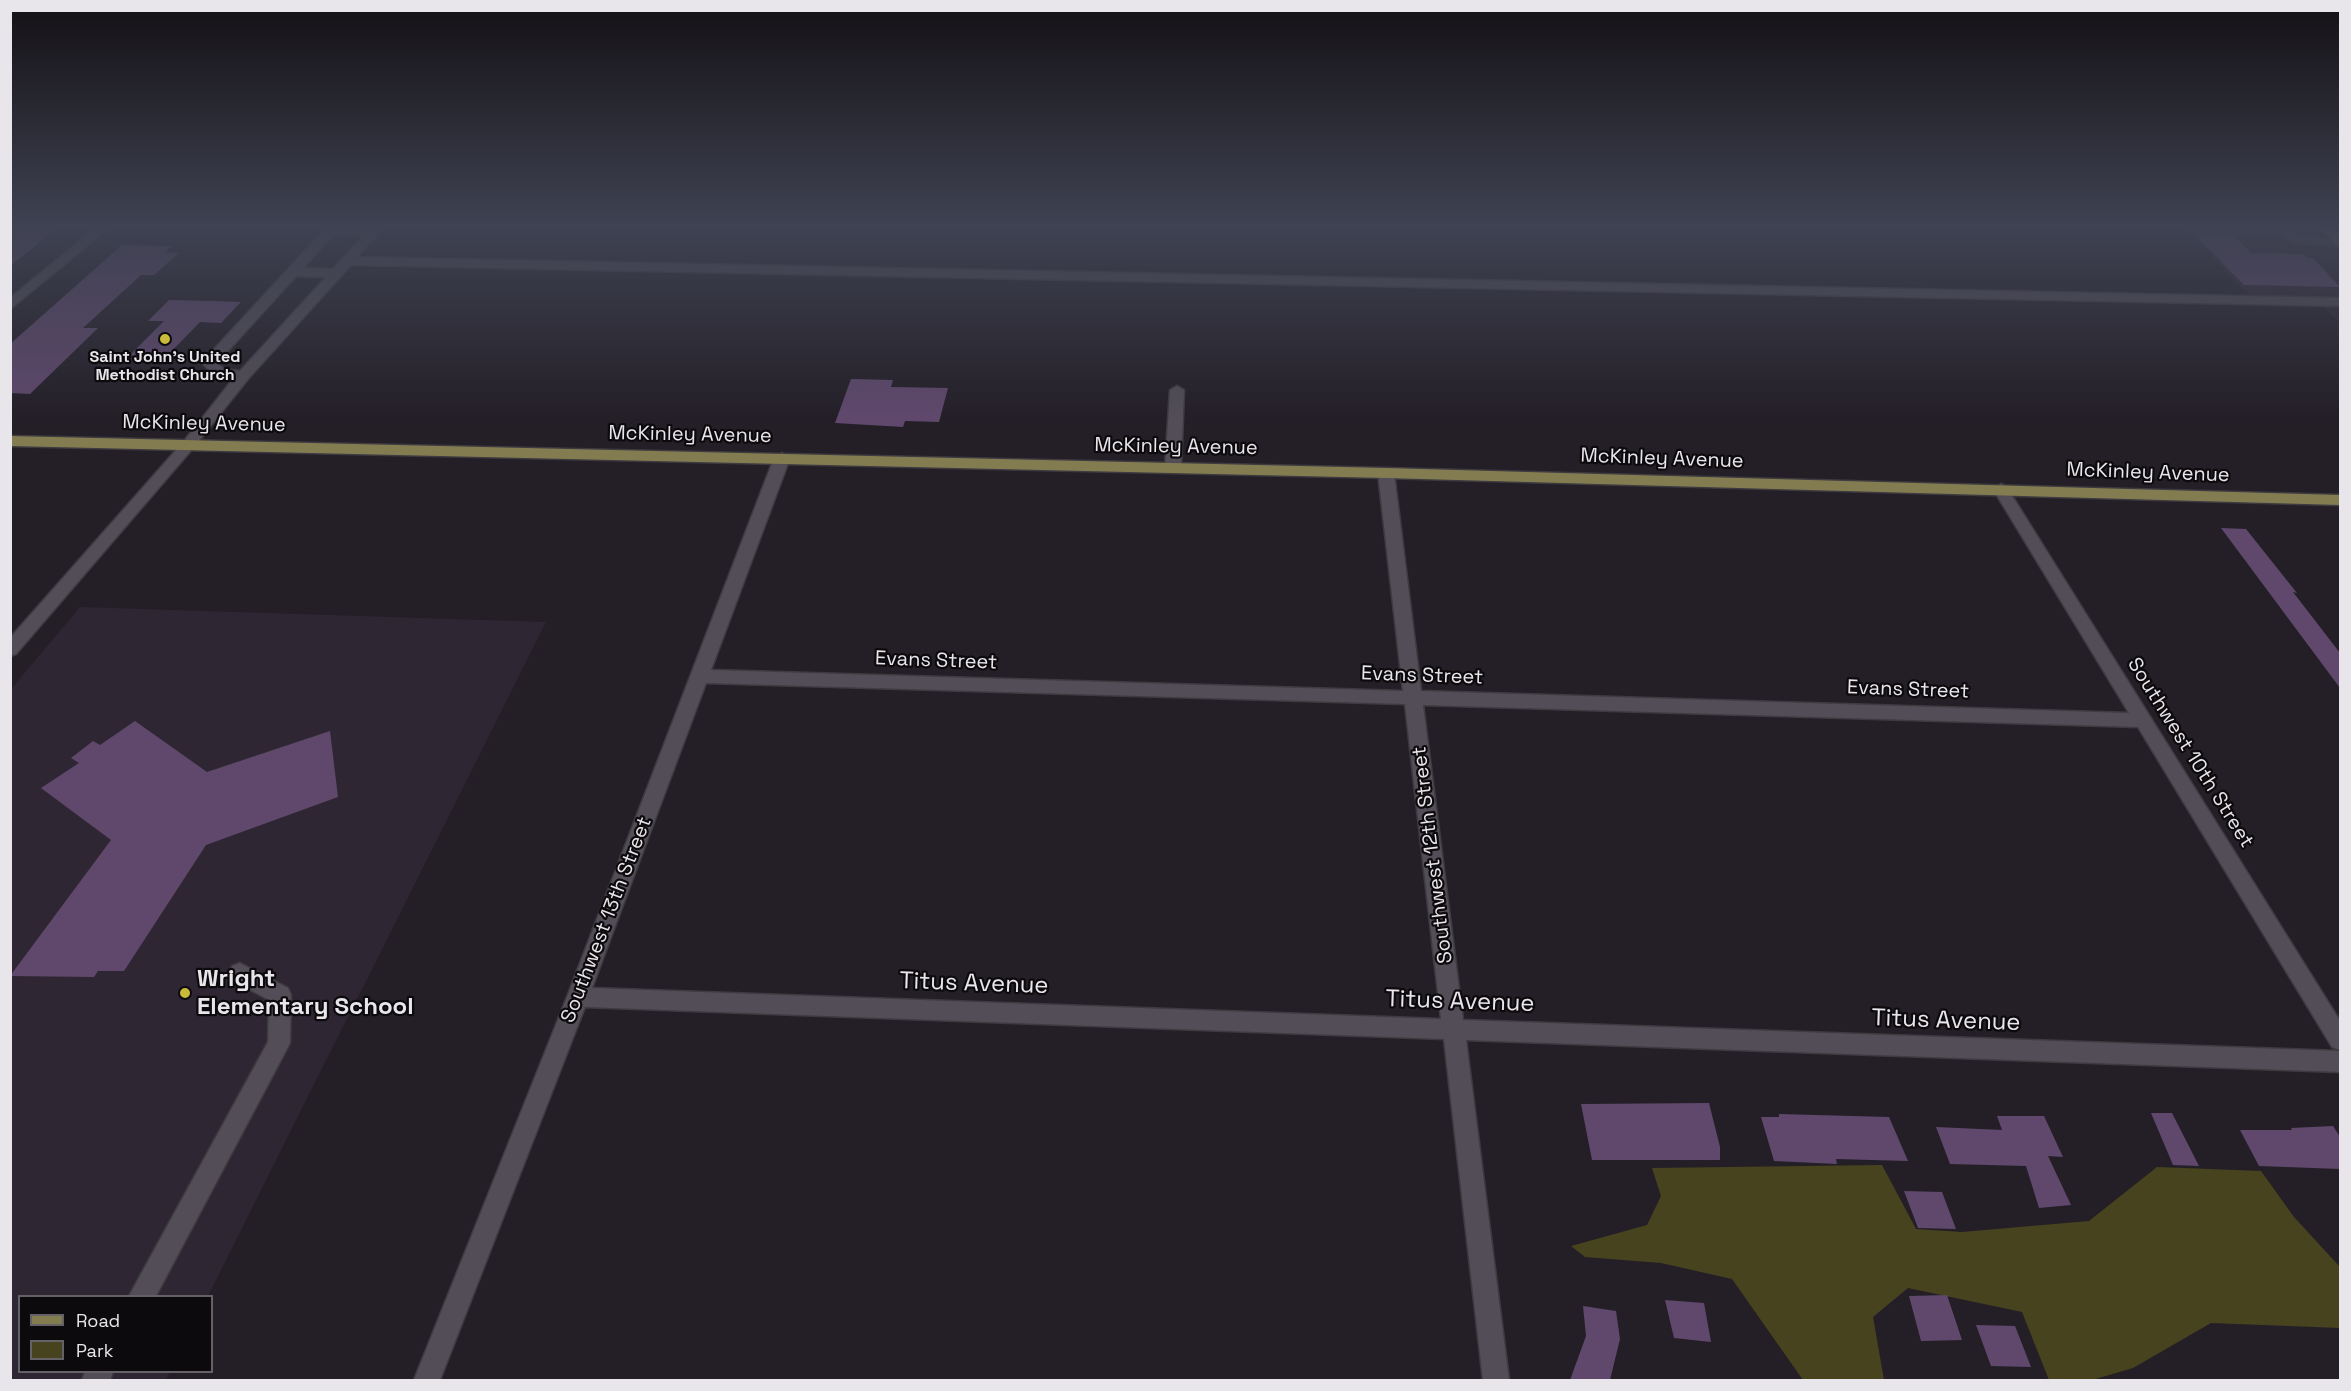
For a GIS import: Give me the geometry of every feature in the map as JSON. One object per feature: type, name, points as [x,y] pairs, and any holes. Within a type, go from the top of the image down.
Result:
[{"type":"main road","name":"McKinley Avenue","points":[[10,441],[1386,473],[2340,500]]},
{"type":"street","points":[[10,305],[26,292]]},
{"type":"street","points":[[243,376],[220,373],[209,363],[273,292]]},
{"type":"street","points":[[10,650],[189,444],[243,376],[320,292]]},
{"type":"street","points":[[1850,292],[2340,302]]},
{"type":"street","points":[[1173,468],[1177,390]]},
{"type":"street","name":"Southwest 13th Street","points":[[427,1380],[578,997],[782,458]]},
{"type":"street","name":"Southwest 12th Street","points":[[1386,473],[1497,1380]]},
{"type":"street","name":"Southwest 10th Street","points":[[2001,489],[2340,1040]]},
{"type":"street","name":"Evans Street","points":[[700,676],[2143,720]]},
{"type":"street","points":[[143,1295],[279,1043],[280,995],[240,973]]},
{"type":"street","name":"Titus Avenue","points":[[578,997],[2340,1062]]},
{"type":"shaded area","points":[[2245,292],[2340,292],[2340,323],[2317,301],[2253,300]]},
{"type":"shaded area","name":"Wright Elementary School","points":[[80,607],[546,622],[209,1295],[18,1295],[18,1373],[170,1373],[166,1380],[11,1380],[11,689]]},
{"type":"green space","points":[[1882,1165],[1916,1229],[1962,1232],[2089,1221],[2157,1167],[2261,1171],[2294,1217],[2340,1267],[2340,1328],[2211,1323],[2133,1368],[2092,1380],[2049,1380],[2022,1312],[1908,1288],[1873,1317],[1884,1380],[1803,1380],[1732,1279],[1661,1263],[1585,1257],[1571,1246],[1647,1225],[1661,1196],[1652,1168]]},
{"type":"building","points":[[69,292],[122,292],[83,328],[98,328],[30,394],[10,393],[10,344]]},
{"type":"building","name":"Saint John's United Methodist Church","points":[[169,300],[241,302],[221,323],[200,322],[165,358],[135,359],[138,356],[129,356],[164,321],[148,321]]},
{"type":"building","points":[[851,379],[893,380],[891,387],[948,388],[939,422],[905,421],[903,427],[835,423]]},
{"type":"building","points":[[2221,528],[2246,529],[2297,593],[2293,592],[2340,653],[2340,688]]},
{"type":"building","name":"Wright Elementary School","points":[[135,721],[207,772],[330,731],[338,797],[206,845],[124,971],[98,971],[94,977],[10,976],[111,840],[41,788],[79,763],[71,758],[93,741],[100,745]]},
{"type":"building","points":[[1709,1103],[1720,1147],[1720,1160],[1592,1160],[1581,1104]]},
{"type":"building","points":[[2151,1113],[2172,1113],[2199,1166],[2173,1165]]},
{"type":"building","points":[[1779,1114],[1889,1117],[1908,1161],[1836,1159],[1837,1164],[1774,1161],[1761,1117],[1779,1117]]},
{"type":"building","points":[[1997,1116],[2044,1116],[2063,1157],[2048,1156],[2071,1205],[2039,1208],[2026,1166],[1950,1164],[1936,1127],[2002,1130]]},
{"type":"building","points":[[2333,1126],[2340,1137],[2340,1169],[2259,1166],[2240,1130],[2292,1130],[2291,1128]]},
{"type":"building","points":[[1904,1191],[1942,1192],[1956,1229],[1918,1228]]},
{"type":"building","points":[[1947,1295],[1962,1340],[1921,1341],[1909,1296]]},
{"type":"building","points":[[1665,1300],[1704,1303],[1711,1342],[1674,1338]]},
{"type":"building","points":[[1583,1306],[1616,1311],[1620,1339],[1610,1380],[1570,1380],[1586,1336]]},
{"type":"building","points":[[1976,1325],[2015,1326],[2031,1367],[1991,1366]]},
{"type":"place","name":"Saint John's United Methodist Church","points":[[165,339]]},
{"type":"place","name":"Wright Elementary School","points":[[185,993]]}]
